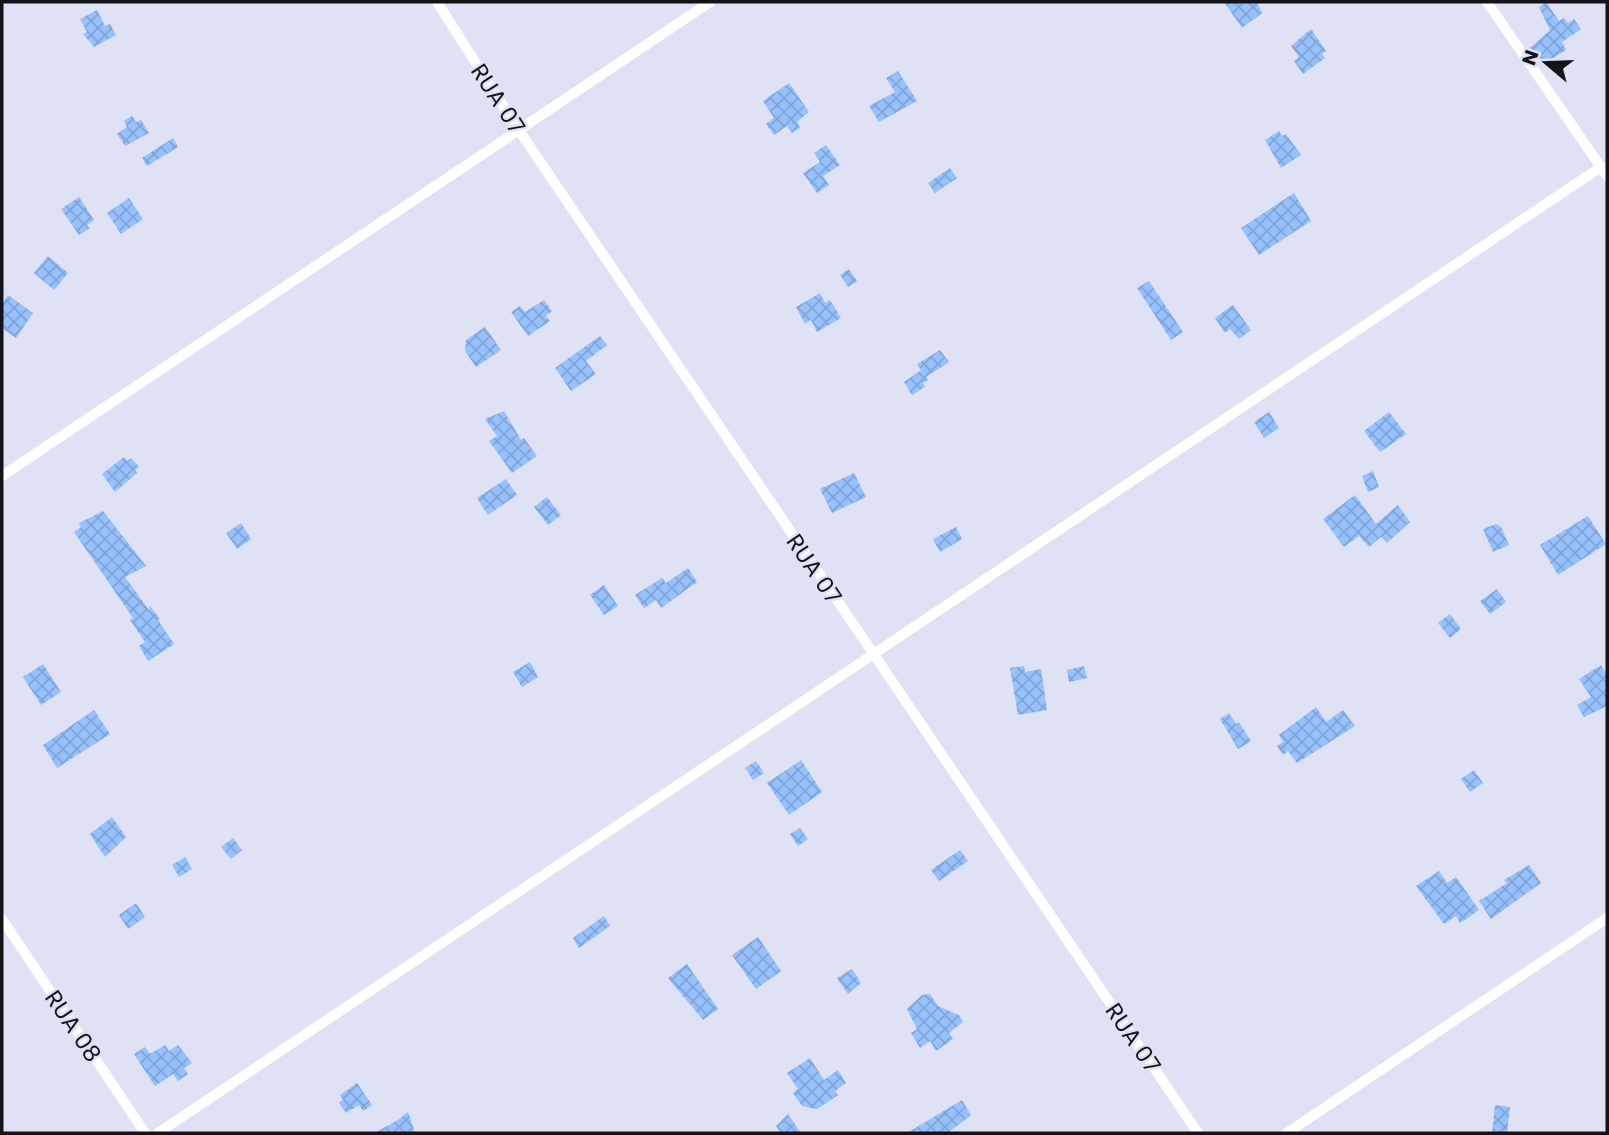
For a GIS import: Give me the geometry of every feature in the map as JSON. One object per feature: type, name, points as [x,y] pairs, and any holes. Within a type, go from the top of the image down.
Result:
[{"type":"street","name":"RUA 07","points":[[437,2],[517,129],[1198,1133]]},
{"type":"street","points":[[2,475],[710,2]]},
{"type":"street","points":[[158,1133],[872,655],[1604,172],[1487,2]]},
{"type":"street","points":[[1287,1133],[1607,918]]},
{"type":"street","name":"RUA 08","points":[[2,919],[145,1133]]},
{"type":"building","points":[[1224,2],[1257,2],[1262,13],[1242,28]]},
{"type":"building","points":[[1546,2],[1559,21],[1564,18],[1568,23],[1574,19],[1581,29],[1562,42],[1566,50],[1542,65],[1530,48],[1550,30],[1539,7]]},
{"type":"building","points":[[97,10],[105,26],[110,24],[116,35],[94,47],[83,34],[87,32],[80,19]]},
{"type":"building","points":[[1311,29],[1326,51],[1322,54],[1325,58],[1303,74],[1294,61],[1299,57],[1291,46]]},
{"type":"building","points":[[898,71],[917,101],[879,122],[869,106],[895,92],[886,78]]},
{"type":"building","points":[[789,83],[809,112],[797,122],[800,128],[792,133],[787,126],[774,135],[766,124],[774,118],[763,101]]},
{"type":"building","points":[[132,116],[136,122],[141,120],[149,133],[125,146],[117,134],[127,127],[124,121]]},
{"type":"building","points":[[1279,131],[1282,136],[1286,134],[1301,155],[1281,168],[1265,140]]},
{"type":"building","points":[[173,138],[178,147],[147,166],[142,158]]},
{"type":"building","points":[[826,145],[840,165],[823,176],[829,185],[817,193],[803,173],[820,162],[814,153]]},
{"type":"building","points":[[950,168],[957,178],[935,193],[928,183]]},
{"type":"building","points":[[1294,193],[1311,221],[1259,255],[1241,228]]},
{"type":"building","points":[[79,197],[94,220],[87,225],[90,228],[79,235],[61,209]]},
{"type":"building","points":[[129,198],[143,219],[121,234],[107,213]]},
{"type":"building","points":[[48,256],[68,273],[54,290],[34,273]]},
{"type":"building","points":[[849,269],[857,281],[848,287],[840,275]]},
{"type":"building","points":[[1149,281],[1183,332],[1171,340],[1137,288]]},
{"type":"building","points":[[820,293],[825,303],[830,300],[841,318],[817,332],[811,320],[805,324],[796,307]]},
{"type":"building","points":[[8,295],[33,313],[16,338],[2,328],[2,304]]},
{"type":"building","points":[[544,300],[552,311],[546,316],[550,321],[528,336],[511,312],[520,306],[525,312]]},
{"type":"building","points":[[1233,305],[1251,330],[1239,339],[1230,329],[1225,333],[1215,318]]},
{"type":"building","points":[[485,327],[501,350],[476,367],[465,351],[466,340]]},
{"type":"building","points":[[600,336],[607,345],[586,361],[596,374],[571,391],[555,368]]},
{"type":"building","points":[[940,350],[949,362],[926,377],[928,380],[923,383],[925,387],[912,395],[904,382],[921,370],[917,364]]},
{"type":"building","points":[[504,411],[521,440],[524,438],[537,456],[512,473],[489,441],[497,436],[485,419]]},
{"type":"building","points":[[1269,412],[1279,428],[1264,438],[1254,422]]},
{"type":"building","points":[[1389,412],[1406,434],[1380,452],[1364,431]]},
{"type":"building","points":[[124,457],[127,461],[131,458],[139,467],[135,470],[137,473],[115,492],[102,474]]},
{"type":"building","points":[[1373,471],[1379,487],[1368,492],[1362,476]]},
{"type":"building","points":[[854,473],[866,497],[832,513],[820,489]]},
{"type":"building","points":[[506,479],[517,495],[488,515],[477,498]]},
{"type":"building","points":[[1355,495],[1376,524],[1398,505],[1410,522],[1387,543],[1381,537],[1369,547],[1359,536],[1344,547],[1323,519]]},
{"type":"building","points":[[547,497],[561,515],[548,525],[534,507]]},
{"type":"building","points":[[103,511],[146,566],[125,577],[149,610],[150,606],[160,619],[158,620],[174,644],[148,661],[139,646],[145,642],[130,620],[133,618],[74,532],[81,527],[79,523]]},
{"type":"building","points":[[1588,516],[1606,544],[1558,575],[1540,545]]},
{"type":"building","points":[[241,523],[251,539],[237,549],[226,533]]},
{"type":"building","points":[[1496,524],[1501,527],[1509,545],[1493,552],[1483,529]]},
{"type":"building","points":[[956,527],[962,539],[940,552],[933,539]]},
{"type":"building","points":[[688,568],[697,582],[661,608],[656,600],[644,608],[635,595],[662,578],[666,583]]},
{"type":"building","points":[[604,585],[618,606],[604,615],[590,595]]},
{"type":"building","points":[[1497,589],[1506,602],[1490,614],[1480,601]]},
{"type":"building","points":[[1450,614],[1461,629],[1450,638],[1438,623]]},
{"type":"building","points":[[530,662],[538,677],[522,687],[513,672]]},
{"type":"building","points":[[43,664],[61,692],[41,705],[23,677]]},
{"type":"building","points":[[1601,665],[1607,675],[1607,706],[1584,717],[1577,705],[1591,697],[1579,679]]},
{"type":"building","points":[[1024,666],[1025,672],[1041,669],[1047,710],[1018,715],[1010,668]]},
{"type":"building","points":[[1084,666],[1087,678],[1069,682],[1067,670]]},
{"type":"building","points":[[1316,707],[1326,722],[1343,710],[1355,726],[1297,763],[1288,751],[1283,755],[1277,746],[1283,742],[1279,735]]},
{"type":"building","points":[[94,710],[110,734],[57,768],[43,745]]},
{"type":"building","points":[[1229,713],[1236,724],[1239,722],[1251,741],[1238,749],[1220,719]]},
{"type":"building","points":[[801,760],[822,792],[789,815],[767,783]]},
{"type":"building","points":[[756,761],[764,773],[753,780],[745,768]]},
{"type":"building","points":[[1474,770],[1483,783],[1470,792],[1461,779]]},
{"type":"building","points":[[112,817],[126,837],[105,857],[90,834]]},
{"type":"building","points":[[800,828],[808,839],[798,846],[790,834]]},
{"type":"building","points":[[233,838],[242,850],[231,859],[221,847]]},
{"type":"building","points":[[960,850],[968,861],[939,881],[931,870]]},
{"type":"building","points":[[185,857],[192,869],[179,877],[172,865]]},
{"type":"building","points":[[1529,865],[1541,883],[1491,919],[1479,901],[1507,883],[1504,880]]},
{"type":"building","points":[[1439,871],[1447,883],[1456,877],[1479,910],[1460,923],[1456,916],[1444,924],[1416,886]]},
{"type":"building","points":[[136,903],[145,917],[128,929],[119,915]]},
{"type":"building","points":[[604,916],[610,926],[579,948],[573,938]]},
{"type":"building","points":[[758,937],[781,971],[756,989],[732,955]]},
{"type":"building","points":[[687,964],[718,1009],[703,1020],[668,978]]},
{"type":"building","points":[[852,969],[861,983],[848,994],[837,978]]},
{"type":"building","points":[[930,994],[938,1006],[959,1015],[963,1022],[949,1033],[953,1039],[936,1051],[930,1041],[920,1048],[911,1033],[917,1029],[907,1009],[922,995]]},
{"type":"building","points":[[165,1045],[169,1051],[178,1045],[192,1063],[184,1068],[188,1074],[178,1081],[173,1074],[155,1086],[134,1054],[145,1047],[150,1054]]},
{"type":"building","points":[[810,1058],[824,1080],[838,1070],[846,1083],[835,1091],[838,1095],[817,1109],[802,1106],[793,1093],[798,1089],[787,1073]]},
{"type":"building","points":[[357,1083],[372,1105],[363,1111],[359,1105],[346,1113],[339,1103],[343,1100],[340,1095]]},
{"type":"building","points":[[962,1100],[971,1115],[948,1133],[907,1133]]},
{"type":"building","points":[[1495,1105],[1510,1107],[1507,1133],[1492,1133]]},
{"type":"building","points":[[408,1112],[415,1133],[374,1133],[398,1120]]},
{"type":"building","points":[[788,1114],[801,1133],[781,1133],[776,1126]]}]
